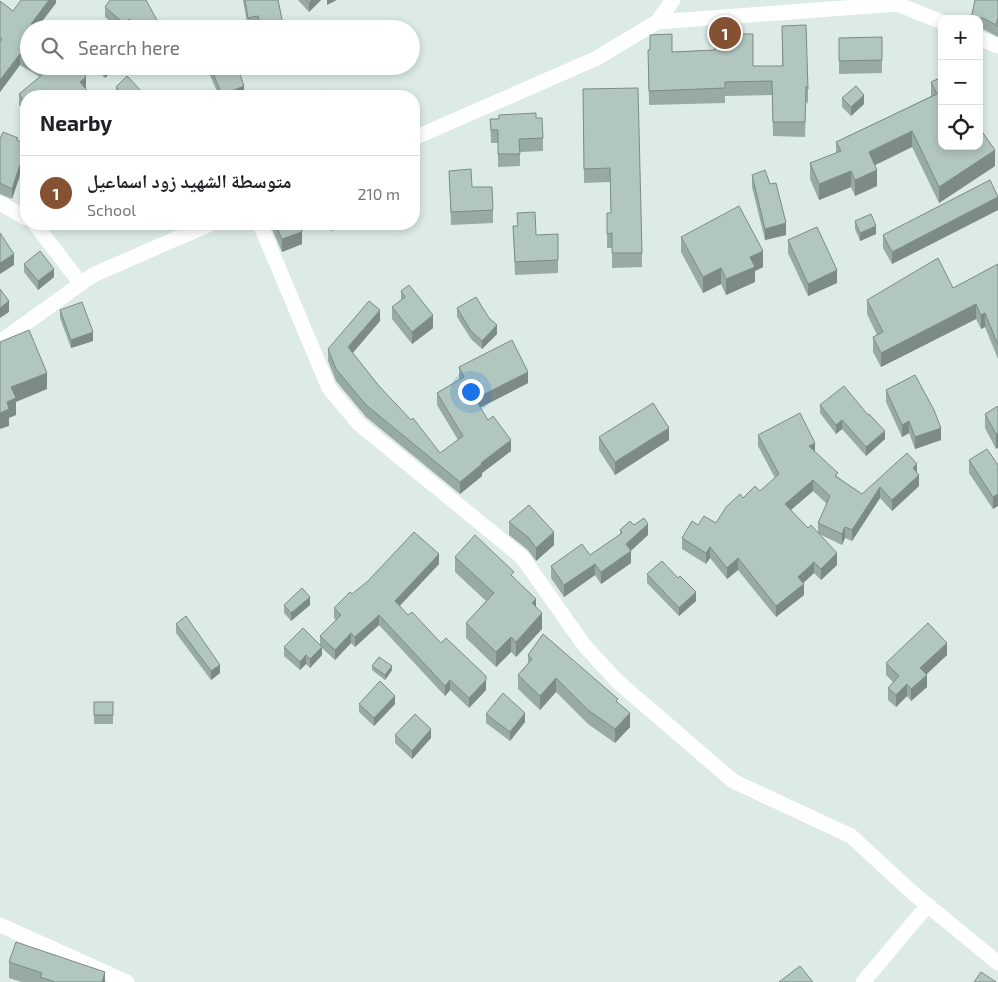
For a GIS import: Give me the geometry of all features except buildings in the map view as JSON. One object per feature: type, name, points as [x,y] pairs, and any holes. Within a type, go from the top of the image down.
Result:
[{"type":"street","points":[[420,135],[595,59],[657,22],[673,0]]},
{"type":"street","points":[[657,22],[896,2],[938,20]]},
{"type":"street","points":[[983,40],[998,46]]},
{"type":"street","points":[[0,203],[20,215]]},
{"type":"street","points":[[40,230],[81,284]]},
{"type":"street","points":[[0,342],[81,284],[110,267],[196,230]]},
{"type":"street","points":[[263,230],[329,388],[359,424],[522,557],[584,644],[610,674],[733,781],[851,836],[928,905],[998,962]]},
{"type":"street","points":[[862,982],[928,905]]},
{"type":"street","points":[[0,925],[127,982]]},
{"type":"place","name":"متوسطة الشهيد زود اسماعيل","points":[[725,33]]}]
